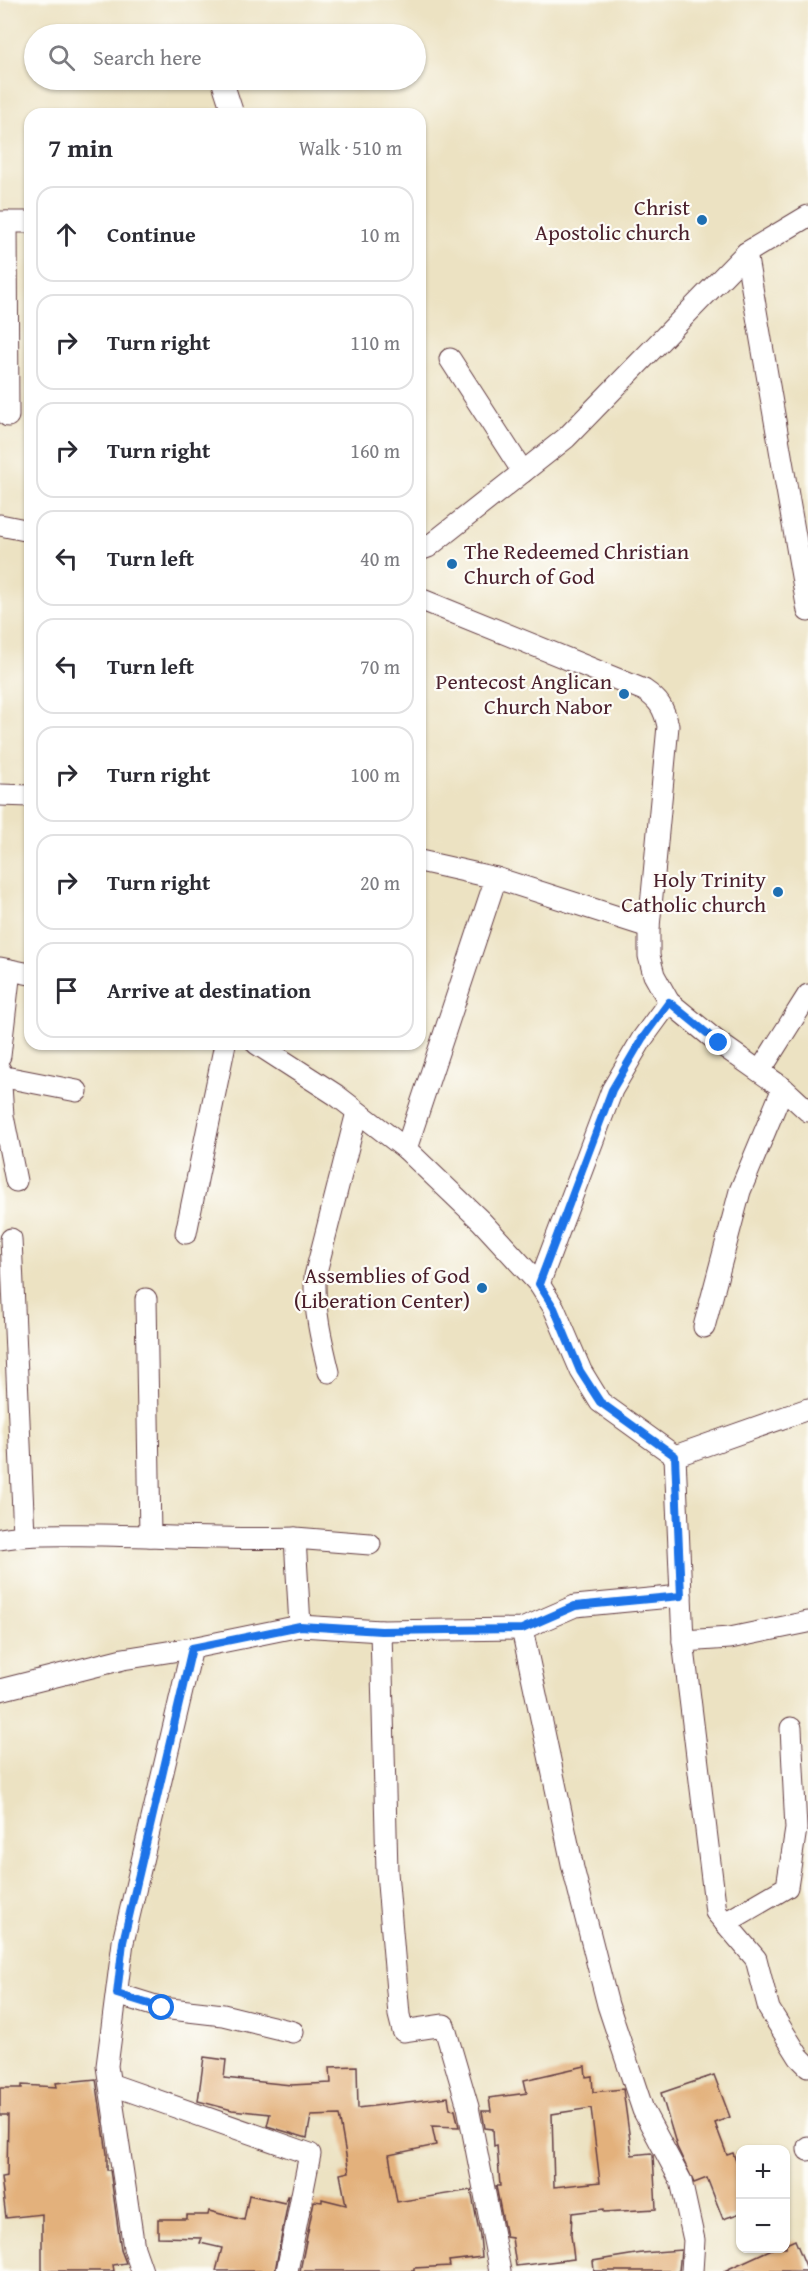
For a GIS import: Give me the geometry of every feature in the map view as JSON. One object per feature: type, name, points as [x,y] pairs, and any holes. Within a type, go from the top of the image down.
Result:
[{"type":"street","points":[[225,90],[231,108]]},
{"type":"street","points":[[426,548],[566,438],[746,253],[808,216]]},
{"type":"street","points":[[8,416],[4,222],[24,222]]},
{"type":"street","points":[[746,253],[808,611]]},
{"type":"street","points":[[450,359],[523,472]]},
{"type":"street","points":[[0,525],[24,530]]},
{"type":"street","points":[[426,601],[644,690],[656,698],[664,709],[668,726],[649,927],[649,956],[654,975],[669,1002],[783,1088],[808,1111]]},
{"type":"street","points":[[0,795],[24,796]]},
{"type":"street","points":[[426,862],[496,878],[649,927]]},
{"type":"street","points":[[406,1149],[496,878]]},
{"type":"street","points":[[0,1056],[13,971]]},
{"type":"street","points":[[760,1071],[808,995]]},
{"type":"street","points":[[539,1284],[612,1090],[642,1039],[669,1002]]},
{"type":"street","points":[[186,1233],[224,1050]]},
{"type":"street","points":[[266,1050],[357,1112],[406,1149],[482,1221],[539,1284],[554,1308],[580,1371],[600,1402],[675,1456]]},
{"type":"street","points":[[0,1071],[3,1116],[16,1181]]},
{"type":"street","points":[[0,1076],[77,1091]]},
{"type":"street","points":[[704,1327],[740,1191],[783,1088]]},
{"type":"street","points":[[329,1372],[317,1324],[315,1276],[357,1112]]},
{"type":"street","points":[[11,1239],[24,1535]]},
{"type":"street","points":[[146,1299],[150,1536]]},
{"type":"street","points":[[675,1456],[808,1409]]},
{"type":"street","points":[[675,1456],[683,1641],[716,1912],[756,1959],[769,2009],[799,2057],[808,2066]]},
{"type":"street","points":[[0,1539],[24,1535],[150,1536],[232,1540],[295,1538],[370,1544]]},
{"type":"street","points":[[295,1538],[300,1626]]},
{"type":"street","points":[[0,1690],[123,1659],[192,1648],[300,1626],[381,1631],[522,1629],[575,1606],[681,1596]]},
{"type":"street","points":[[683,1641],[730,1638],[808,1622]]},
{"type":"street","points":[[522,1629],[573,1868],[608,2005],[643,2110],[681,2181],[694,2240],[692,2271]]},
{"type":"street","points":[[381,1631],[387,1872],[399,2015],[403,2031],[444,2025],[468,2107],[500,2271]]},
{"type":"street","points":[[142,2271],[134,2248],[107,2066],[123,1942],[192,1648]]},
{"type":"street","points":[[725,1923],[787,1887],[796,1829],[790,1728]]},
{"type":"street","points":[[117,1994],[162,2008],[223,2015],[293,2032]]},
{"type":"street","points":[[110,2084],[310,2154],[287,2271]]},
{"type":"building","points":[[204,2057],[226,2060],[224,2078],[291,2085],[331,2083],[330,2067],[357,2066],[358,2108],[448,2097],[450,2109],[455,2110],[459,2127],[432,2126],[436,2145],[389,2155],[397,2202],[471,2190],[482,2257],[449,2261],[450,2266],[414,2268],[414,2271],[300,2271],[314,2201],[322,2202],[322,2199],[346,2205],[340,2174],[349,2172],[339,2115],[311,2116],[307,2138],[267,2126],[270,2114],[232,2110],[198,2101]]},
{"type":"building","points":[[585,2066],[586,2077],[592,2076],[593,2092],[623,2089],[632,2155],[651,2153],[653,2155],[656,2209],[604,2212],[604,2209],[572,2213],[571,2235],[574,2259],[516,2266],[512,2238],[506,2237],[496,2186],[500,2186],[497,2145],[494,2146],[493,2129],[485,2128],[482,2111],[491,2111],[489,2098],[527,2093],[524,2080]],"holes":[[[591,2108],[600,2182],[554,2187],[552,2114]]]},
{"type":"building","points":[[714,2075],[730,2117],[715,2123],[727,2155],[733,2153],[736,2161],[736,2215],[723,2219],[707,2178],[694,2183],[677,2147],[661,2093]]},
{"type":"building","points":[[96,2079],[107,2154],[107,2170],[110,2170],[121,2250],[126,2263],[113,2265],[114,2271],[42,2271],[42,2214],[6,2218],[1,2177],[7,2176],[8,2115],[0,2115],[0,2088],[22,2088],[22,2085],[57,2087],[56,2083]]},
{"type":"building","points":[[249,2195],[285,2203],[289,2196],[275,2271],[216,2271],[222,2248],[200,2243],[202,2238],[158,2237],[158,2219],[187,2219],[187,2215],[208,2215],[209,2211],[244,2220]]},
{"type":"building","points":[[795,2240],[808,2271],[724,2271],[763,2253],[790,2253],[790,2242]]},
{"type":"building","points":[[681,2250],[679,2271],[594,2271],[593,2261],[642,2253]]},
{"type":"place","name":"Christ Apostolic church","points":[[702,220]]},
{"type":"place","name":"The Redeemed Christian Church of God","points":[[452,564]]},
{"type":"place","name":"Pentecost Anglican Church Nabor","points":[[624,694]]},
{"type":"place","name":"Holy Trinity Catholic church","points":[[778,892]]},
{"type":"place","name":"Assemblies of God (Liberation Center)","points":[[482,1288]]},
{"type":"route","points":[[162,2008],[117,1994],[123,1942],[192,1648],[300,1626],[381,1631],[522,1629],[575,1606],[681,1596],[675,1456],[600,1402],[580,1371],[554,1308],[539,1284],[612,1090],[642,1039],[669,1002],[719,1043]]}]
